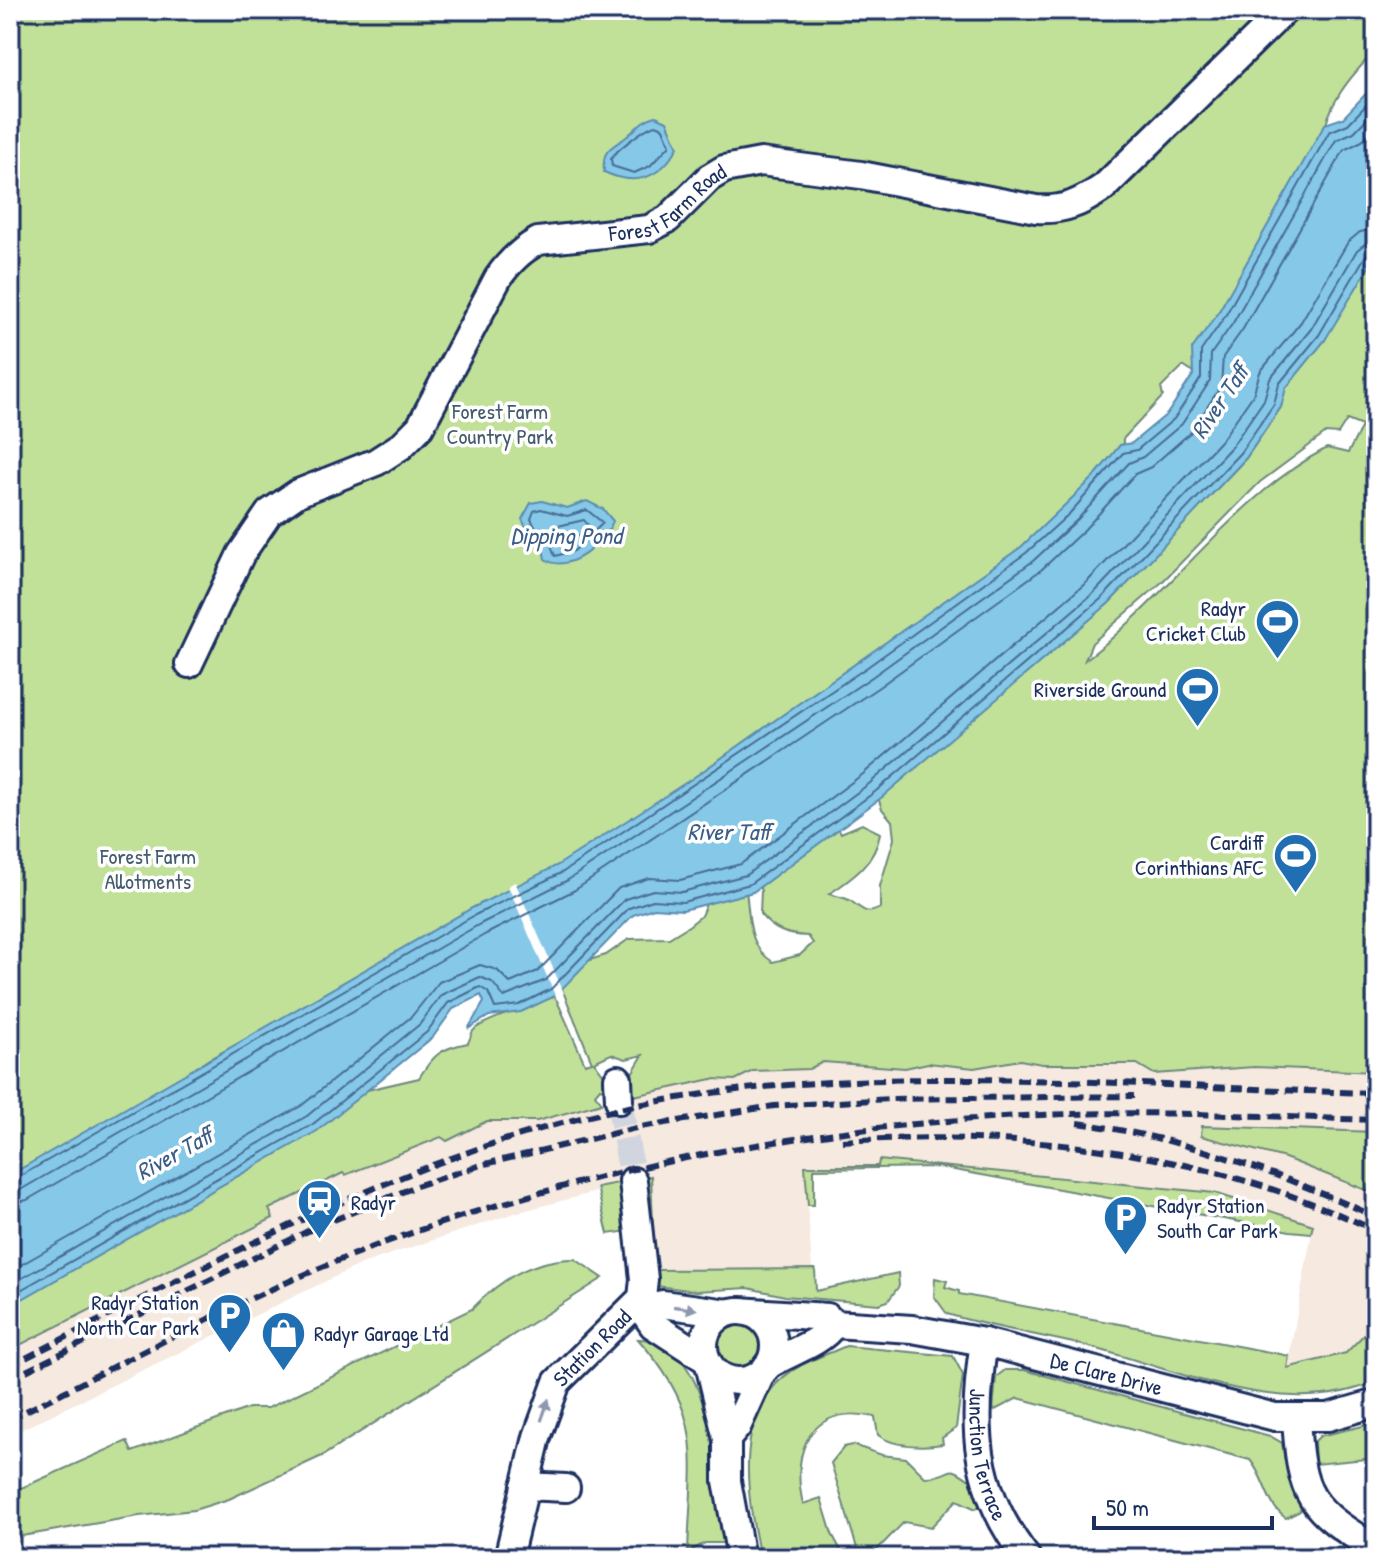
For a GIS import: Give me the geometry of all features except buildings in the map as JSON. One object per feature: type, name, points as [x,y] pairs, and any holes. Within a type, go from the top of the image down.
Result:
[{"type":"street","name":"Forest Farm Road","points":[[189,664],[255,529],[281,503],[376,462],[420,427],[498,278],[525,248],[538,241],[649,229],[668,219],[709,178],[724,169],[761,162],[861,175],[1036,209],[1063,209],[1084,201],[1104,187],[1285,10]]},
{"type":"street","name":"Station Road","points":[[633,1181],[644,1279],[641,1307],[653,1325],[708,1362]]},
{"type":"street","name":"Station Road","points":[[508,1558],[547,1402],[557,1382],[584,1352],[641,1307],[662,1304],[734,1312]]},
{"type":"street","name":"De Clare Drive","points":[[734,1312],[827,1317],[834,1324],[912,1329],[984,1342],[1253,1412],[1296,1419],[1328,1417],[1376,1403]]},
{"type":"street","points":[[727,1439],[737,1427],[774,1348],[769,1327],[751,1313],[734,1312],[718,1318],[706,1335],[708,1362],[727,1439],[727,1481],[741,1558]]},
{"type":"street","points":[[708,1362],[721,1376],[744,1381],[787,1352],[827,1335],[834,1324]]},
{"type":"street","name":"Junction Terrace","points":[[984,1342],[977,1386],[977,1448],[994,1501],[1027,1558]]},
{"type":"street","points":[[1296,1419],[1302,1477],[1316,1505],[1337,1525],[1376,1549]]},
{"type":"street","points":[[525,1486],[566,1488]]},
{"type":"shaded area","points":[[1050,1058],[1376,1069],[1376,1132],[1203,1126],[1201,1136],[1285,1158],[1376,1194],[1376,1322],[1346,1353],[1287,1368],[1313,1226],[1215,1193],[879,1160],[878,1166],[805,1167],[812,1269],[655,1270],[651,1177],[598,1188],[599,1191],[515,1213],[361,1264],[10,1435],[10,1347],[272,1218],[269,1209],[344,1173],[531,1101],[537,1121],[712,1076],[830,1059]]},
{"type":"green space","name":"Forest Farm Country Park","points":[[10,10],[1376,10],[1376,50],[1348,81],[1334,103],[1322,143],[1216,316],[1195,374],[1183,366],[1161,388],[1163,396],[1123,439],[1123,459],[1072,499],[1034,544],[959,598],[892,639],[571,867],[209,1059],[10,1191]]},
{"type":"green space","points":[[1376,229],[1376,1072],[1254,1067],[1154,1074],[1137,1064],[1042,1064],[1020,1060],[974,1068],[928,1063],[905,1068],[823,1062],[809,1069],[753,1071],[735,1080],[712,1079],[625,1098],[628,1080],[643,1055],[626,1059],[611,1054],[594,1062],[613,1087],[609,1091],[600,1088],[595,1094],[602,1103],[537,1121],[487,1121],[447,1141],[441,1137],[345,1175],[343,1173],[269,1209],[273,1218],[10,1350],[10,1291],[354,1093],[419,1078],[439,1054],[468,1043],[473,1031],[487,1022],[555,996],[585,1064],[592,1062],[562,989],[564,978],[576,964],[606,955],[629,939],[669,938],[701,916],[711,892],[746,891],[754,940],[773,962],[800,955],[813,943],[808,936],[776,928],[760,914],[761,891],[752,865],[834,820],[841,833],[862,824],[880,833],[868,861],[829,894],[849,900],[867,911],[880,908],[880,886],[894,839],[892,821],[882,809],[874,786],[1108,604],[1246,458],[1281,407],[1285,388],[1325,340]],"holes":[[[1347,420],[1362,426],[1348,453],[1327,448],[1262,493],[1116,635],[1085,660],[1092,643],[1162,582],[1260,482],[1326,433],[1338,434]]]},
{"type":"green space","points":[[1202,1126],[1376,1132],[1376,1194],[1285,1158],[1201,1136]]},
{"type":"green space","points":[[879,1160],[1215,1193],[1313,1225],[1311,1233],[1290,1231],[938,1167],[814,1169],[814,1205],[808,1205],[805,1166],[878,1166]]},
{"type":"green space","points":[[651,1176],[655,1270],[815,1269],[816,1291],[898,1273],[899,1286],[888,1301],[879,1304],[785,1296],[748,1288],[697,1291],[656,1286],[640,1178]]},
{"type":"green space","points":[[623,1182],[629,1231],[608,1234],[597,1187]]},
{"type":"green space","points":[[575,1259],[603,1278],[322,1456],[229,1499],[194,1510],[10,1538],[10,1493],[127,1441],[132,1452],[249,1408],[268,1408],[472,1309],[518,1273],[545,1263]]},
{"type":"green space","points":[[935,1278],[947,1281],[945,1287],[959,1291],[959,1294],[1289,1356],[1287,1368],[1346,1353],[1376,1322],[1376,1381],[1342,1392],[1306,1396],[1233,1388],[1090,1347],[947,1314],[934,1296]]},
{"type":"green space","points":[[738,1324],[753,1330],[759,1345],[753,1360],[738,1366],[723,1360],[717,1345],[723,1330]]},
{"type":"green space","points":[[638,1339],[664,1346],[684,1363],[698,1390],[714,1455],[724,1543],[705,1543],[688,1552],[692,1463],[685,1415],[660,1366]]},
{"type":"green space","points":[[846,1346],[953,1356],[963,1375],[956,1428],[942,1438],[943,1444],[918,1446],[892,1442],[878,1435],[875,1417],[853,1414],[835,1417],[821,1424],[810,1435],[803,1449],[800,1484],[803,1504],[821,1498],[832,1534],[845,1558],[760,1558],[751,1507],[748,1453],[762,1403],[777,1383],[800,1366]]},
{"type":"green space","points":[[1005,1370],[1024,1370],[1270,1436],[1282,1443],[1287,1469],[1300,1494],[1300,1511],[1286,1518],[1274,1507],[1250,1460],[1018,1398],[993,1411],[996,1377]]},
{"type":"green space","points":[[1376,1423],[1376,1458],[1315,1464],[1314,1442],[1320,1436]]},
{"type":"green space","points":[[853,1445],[882,1455],[906,1458],[925,1477],[950,1471],[959,1473],[979,1487],[980,1505],[976,1509],[957,1500],[931,1527],[904,1522],[871,1556],[860,1558],[831,1463],[844,1447]]},
{"type":"water","name":"River Taff","points":[[1376,83],[1376,255],[1325,340],[1286,388],[1281,407],[1246,458],[1108,604],[881,798],[753,892],[683,910],[654,908],[633,915],[555,996],[521,1012],[489,1016],[468,1029],[484,1002],[481,995],[453,1009],[433,1037],[317,1131],[10,1306],[10,1175],[472,908],[558,865],[693,778],[1021,547],[1094,477],[1120,445],[1132,443],[1167,414],[1193,375],[1192,349],[1218,313],[1325,124],[1343,118]]},
{"type":"water","points":[[656,116],[667,121],[678,147],[663,167],[637,179],[616,177],[604,172],[604,159],[608,151],[642,122]]},
{"type":"water","name":"Dipping Pond","points":[[542,501],[567,508],[587,501],[603,509],[613,521],[602,539],[584,555],[564,563],[554,563],[545,559],[541,538],[529,534],[522,519],[531,503]]},
{"type":"pier","points":[[515,882],[564,993],[557,1000],[508,886]]},
{"type":"tunnel","points":[[619,1100],[633,1181]]},
{"type":"railway","points":[[10,1366],[242,1248],[400,1178],[564,1122],[649,1103],[739,1090],[829,1082],[920,1079],[1103,1082],[1376,1093]]},
{"type":"railway","points":[[10,1379],[314,1228],[419,1185],[481,1165],[640,1127],[774,1106],[889,1099],[1134,1096]]},
{"type":"railway","points":[[10,1419],[192,1327],[378,1245],[546,1191],[632,1170],[805,1137],[981,1119],[1146,1113],[1376,1120]]},
{"type":"railway","points":[[1078,1123],[1156,1138],[1230,1159],[1376,1217]]},
{"type":"railway","points":[[842,1141],[979,1139],[1115,1152],[1182,1164],[1248,1182],[1313,1204],[1376,1231]]},
{"type":"place","name":"Radyr Cricket Club","points":[[1277,660]]},
{"type":"place","name":"Riverside Ground","points":[[1197,728]]},
{"type":"place","name":"Cardiff Corinthians AFC","points":[[1295,894]]},
{"type":"place","name":"Radyr","points":[[320,1241]]},
{"type":"place","name":"Radyr Station South Car Park","points":[[1126,1257]]},
{"type":"place","name":"Radyr Station North Car Park","points":[[230,1354]]},
{"type":"place","name":"Radyr Garage Ltd","points":[[283,1372]]},
{"type":"park label","name":"Forest Farm Allotments","points":[[148,868]]}]
